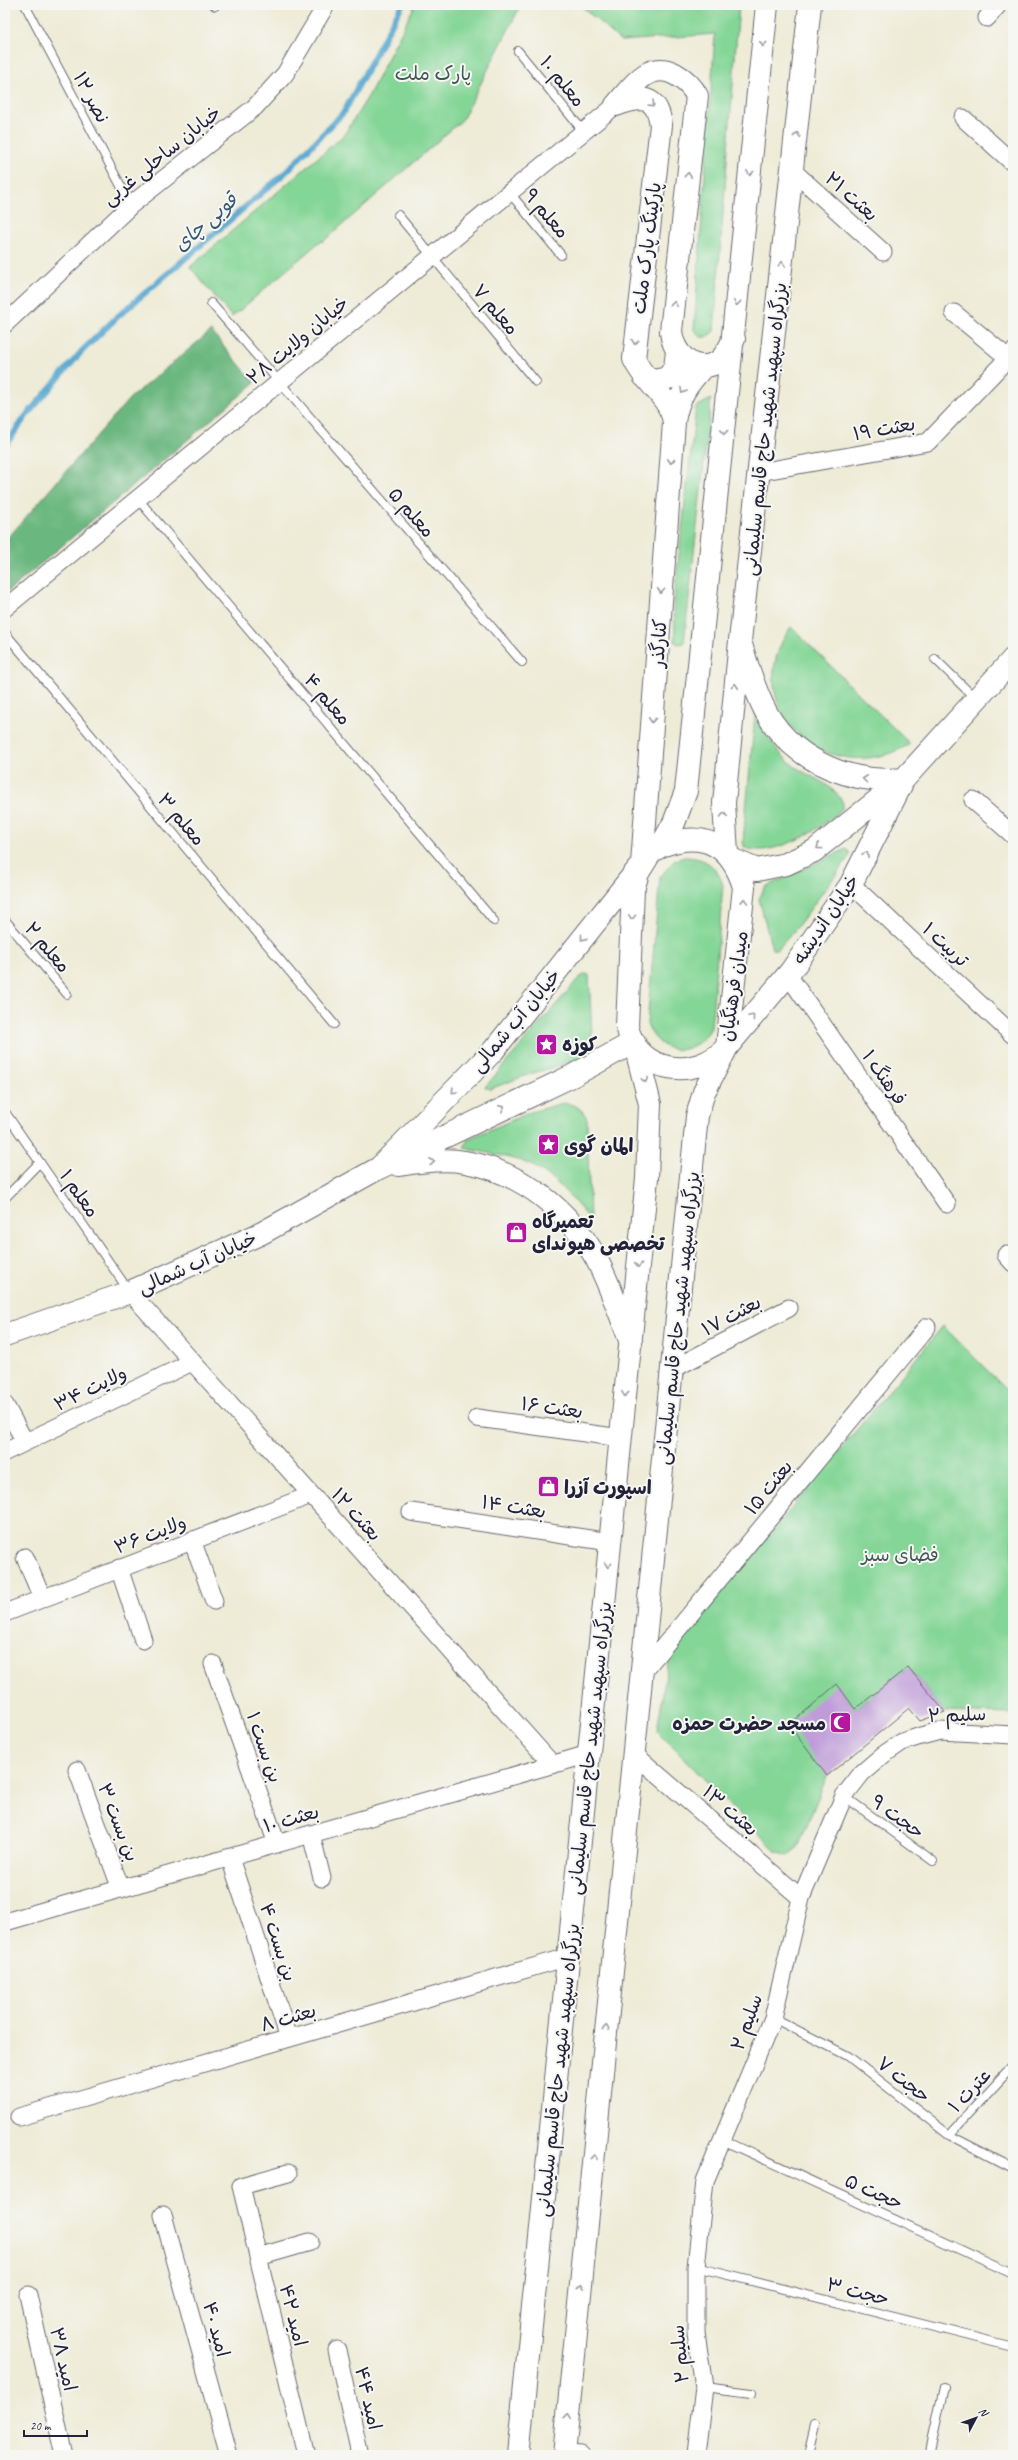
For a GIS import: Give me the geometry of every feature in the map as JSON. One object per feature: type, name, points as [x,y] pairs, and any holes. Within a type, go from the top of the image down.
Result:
[{"type":"main road","name":"بزرگراه سپهبد شهید حاج قاسم سلیمانی","points":[[661,846],[680,811],[686,791],[734,339],[767,5]]},
{"type":"main road","name":"بزرگراه سپهبد شهید حاج قاسم سلیمانی","points":[[729,856],[724,803],[758,472],[793,172],[810,5]]},
{"type":"main road","name":"پارکینگ پارک ملت","points":[[616,105],[639,80],[655,70],[668,71],[680,76],[690,85],[696,96],[671,331],[672,342],[677,352]]},
{"type":"main road","name":"پارکینگ پارک ملت","points":[[616,105],[632,99],[646,99],[657,110],[662,125],[634,359],[644,376],[669,406],[674,422]]},
{"type":"main road","points":[[644,376],[654,382],[668,378],[675,367],[677,352],[694,364],[704,366],[715,364],[721,360],[734,339]]},
{"type":"main road","name":"کنارگذر","points":[[642,864],[674,422],[678,400],[687,384],[704,366]]},
{"type":"main road","points":[[740,641],[762,705],[779,730],[801,751],[826,767],[855,777],[885,781],[904,779]]},
{"type":"main road","name":"خیابان اندیشه","points":[[729,856],[757,870],[786,864],[803,856],[836,834],[904,779],[1012,661]]},
{"type":"main road","name":"خیابان اندیشه","points":[[727,1047],[788,975],[851,884],[904,779]]},
{"type":"main road","name":"میدان فرهنگیان","points":[[680,839],[695,839],[712,844],[729,856],[739,869],[744,887],[744,906],[727,1047],[719,1055],[704,1064],[691,1068],[677,1068],[656,1062],[629,1036],[627,1026],[633,890],[642,864],[651,852],[661,846],[680,839]]},
{"type":"main road","name":"خیابان آب شمالی","points":[[379,1168],[493,1051],[642,864]]},
{"type":"main road","name":"بزرگراه سپهبد شهید حاج قاسم سلیمانی","points":[[518,2455],[647,1178],[650,1104],[642,1067],[634,1042]]},
{"type":"main road","name":"خیابان آب شمالی","points":[[5,1335],[130,1292],[262,1233],[379,1168],[572,1076],[634,1042]]},
{"type":"main road","name":"بزرگراه سپهبد شهید حاج قاسم سلیمانی","points":[[570,2455],[641,1674],[697,1116],[704,1092],[727,1047]]},
{"type":"main road","points":[[379,1168],[430,1161],[464,1162],[490,1168],[517,1179],[539,1194],[578,1233],[595,1257],[609,1284],[631,1343]]},
{"type":"street","name":"خیابان ساحلی غربی","points":[[7,317],[131,205],[255,107],[285,74],[326,5]]},
{"type":"street","points":[[987,18],[998,5]]},
{"type":"street","name":"خیابان ولایت ۲۸","points":[[5,608],[616,105]]},
{"type":"street","points":[[963,118],[1013,163]]},
{"type":"street","name":"بعثت ۲۱","points":[[793,172],[883,252]]},
{"type":"street","points":[[954,314],[1010,355]]},
{"type":"street","name":"بعثت ۱۹","points":[[758,472],[928,442],[1010,355]]},
{"type":"street","points":[[973,800],[1013,835]]},
{"type":"street","name":"تربیت ۱","points":[[851,884],[1013,1035]]},
{"type":"street","name":"فرهنگ ۱","points":[[788,975],[947,1204]]},
{"type":"street","name":"بعثت ۱۲","points":[[130,1292],[553,1765]]},
{"type":"street","name":"بعثت ۱۷","points":[[671,1370],[789,1308]]},
{"type":"street","name":"بعثت ۱۵","points":[[641,1674],[928,1327]]},
{"type":"street","name":"ولایت ۳۴","points":[[5,1452],[192,1362]]},
{"type":"street","points":[[5,1405],[25,1442]]},
{"type":"street","name":"بعثت ۱۶","points":[[477,1418],[621,1438]]},
{"type":"street","name":"ولایت ۳۶","points":[[5,1613],[311,1495]]},
{"type":"street","name":"بعثت ۱۴","points":[[411,1512],[610,1542]]},
{"type":"street","points":[[192,1540],[214,1600]]},
{"type":"street","points":[[25,1557],[42,1598]]},
{"type":"street","points":[[119,1568],[144,1640]]},
{"type":"street","name":"بن بست ۱","points":[[213,1664],[277,1844]]},
{"type":"street","name":"سلیم ۲","points":[[696,2455],[704,2387],[696,2332],[696,2267],[705,2182],[773,2018],[801,1898],[844,1796],[862,1773],[883,1754],[902,1742],[940,1731],[1013,1735]]},
{"type":"street","name":"بعثت ۱۰","points":[[5,1922],[589,1754]]},
{"type":"street","name":"بعثت ۱۳","points":[[634,1754],[801,1898]]},
{"type":"street","name":"بن بست ۳","points":[[77,1770],[121,1889]]},
{"type":"street","points":[[311,1834],[322,1878]]},
{"type":"street","name":"بن بست ۴","points":[[230,1858],[289,2038]]},
{"type":"street","name":"بعثت ۸","points":[[19,2117],[568,1957]]},
{"type":"street","name":"امید ۴۲","points":[[288,2174],[241,2186],[306,2455]]},
{"type":"street","name":"امید ۴۰","points":[[163,2215],[229,2455]]},
{"type":"street","points":[[258,2257],[310,2242]]},
{"type":"street","name":"امید ۳۸","points":[[28,2295],[64,2455]]},
{"type":"street","name":"امید ۴۴","points":[[337,2350],[360,2455]]},
{"type":"lane","name":"نصر ۱۲","points":[[25,5],[131,205]]},
{"type":"lane","name":"معلم ۱۰","points":[[518,51],[583,131]]},
{"type":"lane","name":"معلم ۹","points":[[509,192],[561,255]]},
{"type":"lane","name":"معلم ۷","points":[[398,215],[536,382]]},
{"type":"lane","name":"معلم ۵","points":[[211,304],[278,383],[522,662]]},
{"type":"lane","name":"معلم ۴","points":[[138,499],[494,921]]},
{"type":"lane","name":"معلم ۳","points":[[5,634],[334,1024]]},
{"type":"lane","points":[[935,659],[977,700]]},
{"type":"lane","name":"معلم ۲","points":[[5,920],[67,994]]},
{"type":"lane","name":"معلم ۱","points":[[5,1112],[130,1292]]},
{"type":"lane","points":[[5,1198],[40,1162]]},
{"type":"lane","name":"حجت ۹","points":[[844,1796],[933,1861]]},
{"type":"lane","name":"حجت ۷","points":[[773,2018],[848,2056],[949,2135],[1013,2168]]},
{"type":"lane","name":"عترت ۱","points":[[949,2135],[1013,2066]]},
{"type":"lane","name":"حجت ۵","points":[[722,2140],[1013,2274]]},
{"type":"lane","name":"حجت ۳","points":[[696,2267],[1013,2347]]},
{"type":"lane","points":[[704,2387],[752,2394]]},
{"type":"lane","points":[[929,2455],[944,2387]]},
{"type":"lane","points":[[808,2455],[815,2426]]},
{"type":"green space","name":"پارک ملت","points":[[415,5],[521,5],[462,120],[325,240],[318,243],[232,317],[190,267],[344,135],[369,95]]},
{"type":"green space","points":[[580,5],[739,5],[714,331],[707,337],[700,337],[694,330],[715,34],[621,41]]},
{"type":"green space","points":[[211,331],[255,383],[5,594],[5,541],[130,398]]},
{"type":"green space","points":[[711,399],[684,643],[679,644],[675,642],[674,599],[696,407]]},
{"type":"green space","points":[[791,627],[910,744],[878,757],[848,758],[820,750],[798,734],[782,711],[774,685],[777,656]]},
{"type":"green space","points":[[755,714],[767,735],[782,755],[794,766],[834,790],[843,803],[842,809],[810,833],[783,845],[770,849],[757,850],[745,848],[743,842]]},
{"type":"green space","points":[[846,849],[851,854],[795,930],[777,950],[772,949],[759,899],[765,887]]},
{"type":"green space","points":[[684,857],[691,857],[709,864],[714,868],[723,885],[711,1028],[704,1038],[695,1045],[686,1049],[676,1050],[659,1042],[652,1034],[647,1023],[660,877],[674,861]]},
{"type":"green space","points":[[586,974],[589,975],[592,1035],[590,1050],[584,1058],[527,1075],[490,1089],[485,1087],[579,978]]},
{"type":"green space","points":[[563,1103],[571,1104],[581,1109],[587,1119],[590,1219],[553,1179],[539,1169],[512,1158],[464,1148],[468,1139],[531,1112]]},
{"type":"green space","name":"فضای سبز","points":[[943,1326],[1013,1396],[1013,1714],[945,1712],[908,1667],[855,1709],[837,1685],[827,1776],[797,1849],[787,1856],[775,1851],[657,1731],[669,1656]]},
{"type":"building","name":"مسجد حضرت حمزه","points":[[908,1667],[945,1712],[920,1721],[909,1708],[827,1776],[789,1725],[837,1684],[855,1709]]},
{"type":"waterway","name":"قوبی چای","points":[[5,446],[26,416],[82,351],[117,317],[286,172],[344,112],[402,5]]},
{"type":"place","name":"کوزه","points":[[546,1044]]},
{"type":"place","name":"المان گوی","points":[[548,1145]]},
{"type":"place","name":"تعمیرگاه تخصصی هیوندای","points":[[517,1232]]},
{"type":"place","name":"اسپورت آزرا","points":[[549,1487]]},
{"type":"place","name":"مسجد حضرت حمزه","points":[[841,1723]]}]
